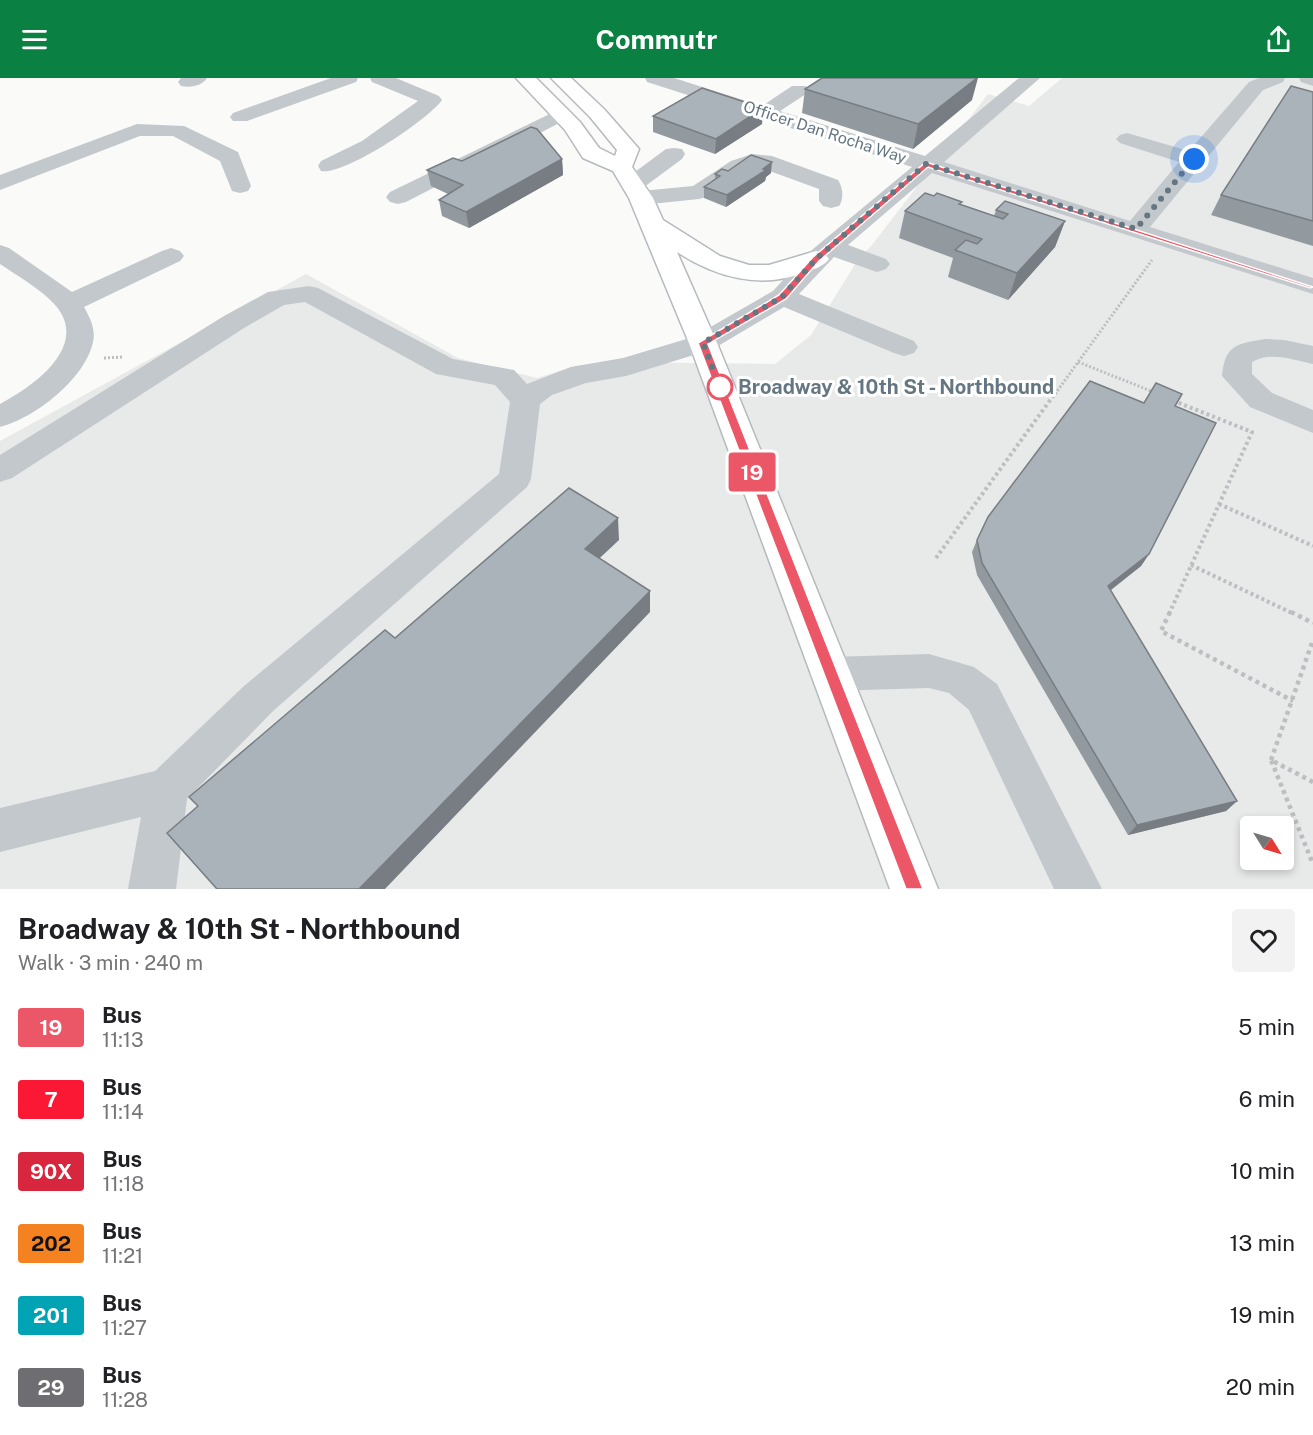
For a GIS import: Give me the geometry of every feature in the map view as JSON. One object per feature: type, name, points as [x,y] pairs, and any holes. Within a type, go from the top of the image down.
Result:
[{"type":"main road","points":[[525,78],[573,126],[591,153],[631,183]]},
{"type":"main road","points":[[560,78],[597,113],[628,149],[631,183],[653,224],[703,343],[914,889]]},
{"type":"main road","points":[[653,224],[696,254],[728,269],[755,275],[793,270],[823,253]]},
{"type":"street","points":[[240,117],[349,78]]},
{"type":"street","points":[[329,166],[370,146],[432,100],[379,78]]},
{"type":"street","name":"Officer Dan Rocha Way","points":[[654,78],[764,113],[790,128],[926,164],[1037,207],[1136,229],[1313,286]]},
{"type":"street","points":[[0,830],[167,789],[258,699],[515,479],[525,400],[541,388],[581,374],[626,367],[703,343],[782,297],[823,253],[1031,78]]},
{"type":"street","points":[[1136,229],[1256,86],[1276,78]]},
{"type":"street","points":[[1308,78],[1313,80]]},
{"type":"street","points":[[412,92],[433,82]]},
{"type":"street","points":[[764,113],[799,90]]},
{"type":"street","points":[[977,98],[1000,104]]},
{"type":"street","points":[[398,197],[562,114]]},
{"type":"street","points":[[0,183],[130,126],[177,130],[230,157],[240,186]]},
{"type":"street","points":[[1127,140],[1194,159]]},
{"type":"street","points":[[631,183],[674,154]]},
{"type":"street","points":[[631,183],[699,192],[739,166],[752,161],[764,161],[830,185],[827,201],[868,214]]},
{"type":"street","points":[[901,186],[929,195]]},
{"type":"street","points":[[0,253],[68,304],[80,320],[80,340],[73,360],[54,381],[9,412]]},
{"type":"street","points":[[823,253],[877,264]]},
{"type":"street","points":[[68,304],[171,256]]},
{"type":"street","points":[[0,470],[234,322],[277,298],[309,294],[446,367],[504,377],[525,400]]},
{"type":"street","points":[[782,297],[904,347]]},
{"type":"street","points":[[1313,356],[1274,347],[1250,350],[1238,358],[1237,376],[1261,400],[1313,422]]},
{"type":"street","points":[[830,674],[929,671],[960,680],[983,697],[1078,889]]},
{"type":"street","points":[[152,889],[167,789]]},
{"type":"path","points":[[936,558],[1168,239]]},
{"type":"path","points":[[1078,362],[1252,432],[1161,631],[1293,701]]},
{"type":"path","points":[[1219,504],[1313,546]]},
{"type":"path","points":[[1191,565],[1313,623]]},
{"type":"path","points":[[1313,640],[1271,760],[1313,864]]},
{"type":"path","points":[[1271,760],[1313,782]]},
{"type":"shaded area","points":[[1062,78],[1313,78],[1313,889],[0,889],[0,441],[306,274],[458,358],[537,378],[575,366],[605,362],[775,364],[811,335],[859,258],[872,245],[988,94],[1029,106]]},
{"type":"building","points":[[822,78],[977,78],[918,124],[805,89]]},
{"type":"building","points":[[1291,86],[1313,92],[1313,221],[1221,195]]},
{"type":"building","points":[[702,88],[763,108],[716,139],[653,116]]},
{"type":"building","points":[[531,127],[537,129],[562,159],[466,212],[439,200],[463,185],[427,170],[453,158],[462,161]]},
{"type":"building","points":[[751,155],[772,162],[763,169],[766,170],[727,195],[704,187],[720,176],[715,174],[722,169],[728,171]]},
{"type":"building","points":[[925,193],[934,196],[937,193],[962,202],[959,204],[1003,219],[1008,214],[996,210],[1005,201],[1065,221],[1017,273],[955,250],[966,240],[977,244],[982,239],[905,211]]},
{"type":"building","points":[[1090,381],[1144,403],[1156,383],[1182,394],[1175,406],[1216,423],[1149,554],[1108,586],[1237,801],[1137,825],[982,563],[977,540],[988,517]]},
{"type":"building","points":[[569,488],[618,518],[585,549],[650,591],[359,889],[217,889],[167,833],[198,806],[189,797],[385,630],[395,638]]},
{"type":"bus line","name":"19","points":[[914,889],[703,343],[782,297],[816,259],[926,164],[1168,239],[1313,287]]},
{"type":"place","name":"Broadway & 10th St - Northbound","points":[[720,387]]},
{"type":"route","points":[[720,387],[703,343],[782,297],[816,259],[926,164],[1136,229],[1194,159]]}]
